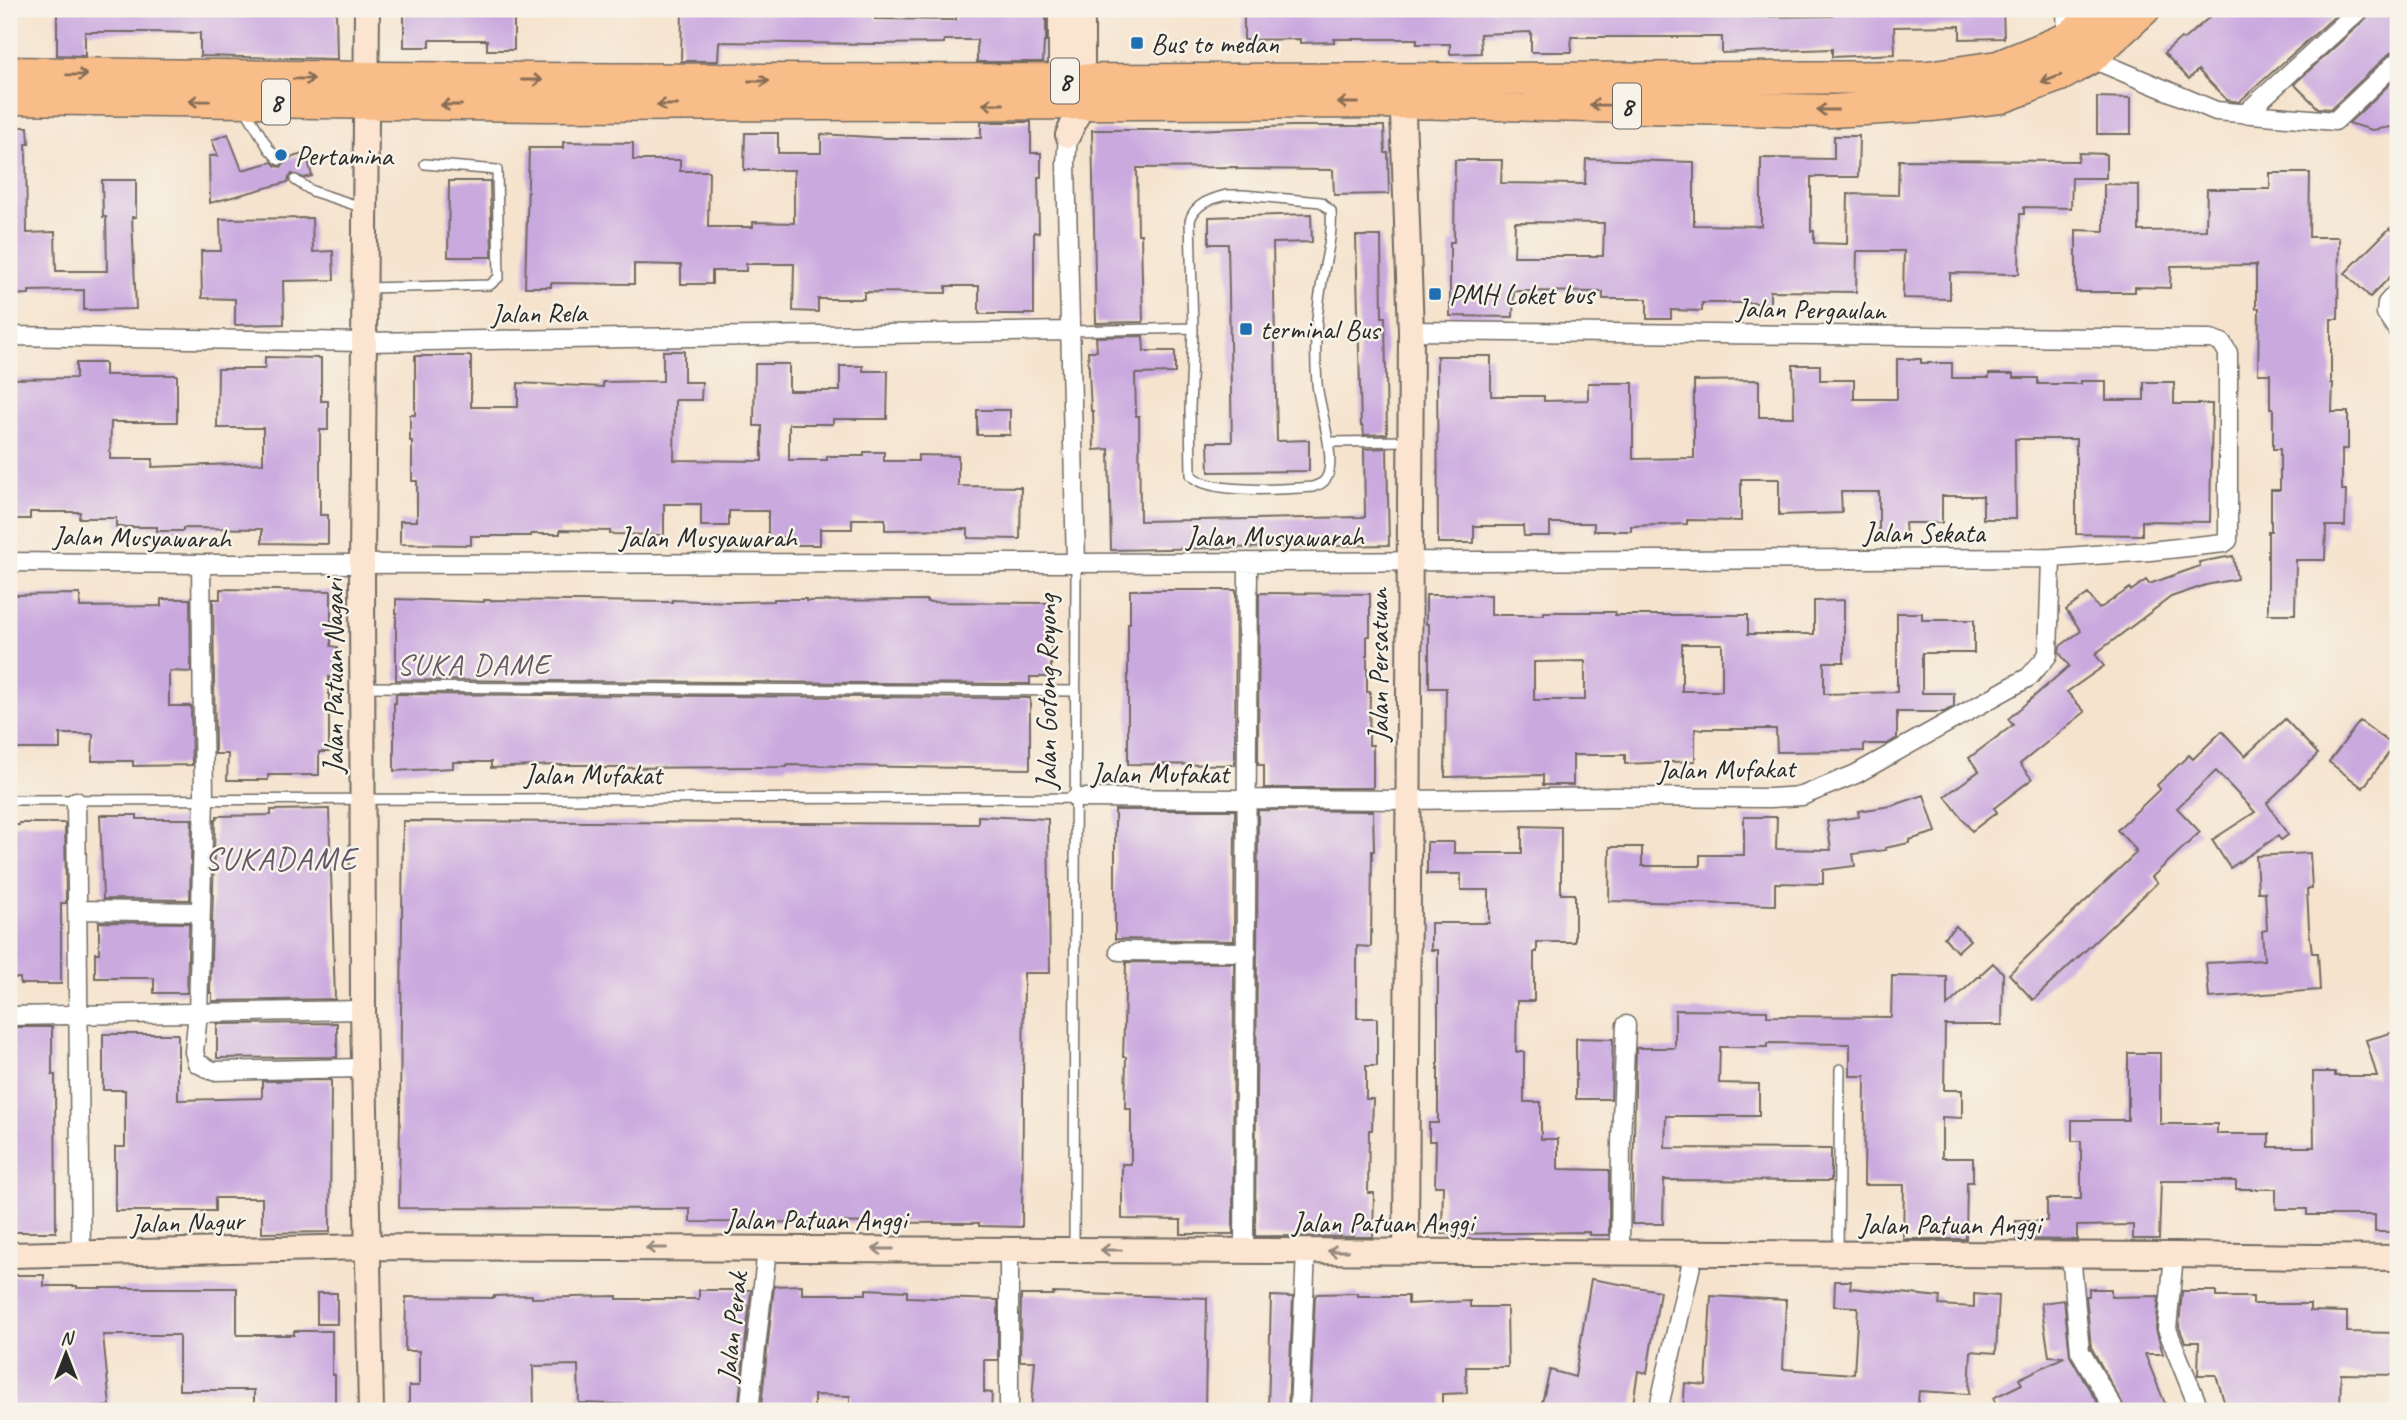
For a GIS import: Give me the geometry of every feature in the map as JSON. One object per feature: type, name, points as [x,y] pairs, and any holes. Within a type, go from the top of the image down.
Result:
[{"type":"highway","name":"8","points":[[2074,35],[2105,9]]},
{"type":"highway","name":"8","points":[[9,74],[368,92],[1402,91],[1927,77],[1998,67],[2144,9]]},
{"type":"highway","name":"8","points":[[9,98],[240,102],[368,92]]},
{"type":"street","name":"Jalan Patuan Nagari","points":[[367,9],[362,564],[363,1010],[371,1411]]},
{"type":"street","points":[[1061,9],[1072,93]]},
{"type":"street","points":[[1072,93],[1082,9]]},
{"type":"street","points":[[2245,114],[2360,9]]},
{"type":"street","points":[[2074,35],[2216,111],[2245,114],[2335,121],[2398,61]]},
{"type":"street","name":"Jalan Persatuan","points":[[1402,91],[1411,331],[1406,1251]]},
{"type":"street","name":"Jalan Gotong Royong","points":[[1072,93],[1066,163],[1076,563]]},
{"type":"street","points":[[2398,290],[2388,303],[2386,313],[2398,331]]},
{"type":"street","name":"Jalan Rela","points":[[9,337],[365,342],[1071,331]]},
{"type":"street","name":"Jalan Pergaulan","points":[[1411,331],[2211,339]]},
{"type":"street","name":"Jalan Sekata","points":[[1408,561],[2051,558],[2224,543],[2228,540],[2228,353],[2222,343],[2211,339]]},
{"type":"street","name":"Jalan Mufakat","points":[[1076,799],[1770,799],[1802,796],[1856,774],[2029,677],[2048,655],[2051,558]]},
{"type":"street","name":"Jalan Musyawarah","points":[[9,562],[201,565],[1408,561]]},
{"type":"street","points":[[1244,1251],[1248,562]]},
{"type":"street","points":[[201,565],[204,799],[198,1013],[194,1052],[197,1063],[213,1071],[364,1068]]},
{"type":"street","points":[[76,801],[80,1255]]},
{"type":"street","points":[[78,910],[201,912]]},
{"type":"street","points":[[1119,951],[1247,952]]},
{"type":"street","points":[[9,1016],[363,1010]]},
{"type":"street","points":[[1620,1252],[1626,1025]]},
{"type":"street","name":"Jalan Patuan Anggi","points":[[367,1247],[2071,1254],[2398,1258]]},
{"type":"street","name":"Jalan Nagur","points":[[9,1255],[367,1247]]},
{"type":"street","name":"Jalan Perak","points":[[749,1411],[766,1249]]},
{"type":"street","points":[[1009,1250],[1009,1411]]},
{"type":"street","points":[[1299,1411],[1306,1251]]},
{"type":"street","points":[[1658,1411],[1694,1252]]},
{"type":"street","points":[[2071,1254],[2080,1351],[2115,1411]]},
{"type":"street","points":[[2174,1255],[2167,1329],[2200,1411]]},
{"type":"lane","points":[[240,102],[269,149],[279,160]]},
{"type":"lane","points":[[364,289],[491,285],[499,277],[497,170],[425,164]]},
{"type":"lane","points":[[295,180],[312,191],[366,208]]},
{"type":"lane","points":[[1242,195],[1321,202],[1327,205],[1331,211],[1332,223],[1317,308],[1315,357],[1322,416],[1330,442],[1328,476],[1323,482],[1313,487],[1222,487],[1197,482],[1191,475],[1189,467],[1193,328],[1192,212],[1218,197],[1242,195]]},
{"type":"lane","points":[[1071,331],[1193,328]]},
{"type":"lane","points":[[1330,442],[1410,441]]},
{"type":"lane","name":"Jalan Gotong Royong","points":[[1074,1250],[1076,563]]},
{"type":"lane","points":[[363,687],[1076,691]]},
{"type":"lane","name":"Jalan Mufakat","points":[[9,800],[1076,799]]},
{"type":"lane","points":[[1838,1253],[1840,1069]]},
{"type":"building","points":[[57,9],[336,9],[337,59],[200,56],[200,33],[146,32],[85,32],[85,56],[57,55]]},
{"type":"building","points":[[514,9],[514,50],[487,50],[487,40],[430,40],[430,47],[404,47],[404,10]]},
{"type":"building","points":[[682,9],[841,13],[841,9],[875,9],[875,19],[956,20],[956,9],[1046,9],[1046,41],[1043,62],[977,62],[977,40],[875,44],[719,42],[718,61],[681,61]]},
{"type":"building","points":[[1244,9],[1752,9],[1752,17],[1832,16],[1832,9],[2003,9],[2004,38],[1960,39],[1960,26],[1894,27],[1895,54],[1832,57],[1832,49],[1722,53],[1722,37],[1571,37],[1572,52],[1531,52],[1531,32],[1480,34],[1481,53],[1450,54],[1450,44],[1417,44],[1417,39],[1334,39],[1334,42],[1300,43],[1300,39],[1244,40]]},
{"type":"building","points":[[2219,9],[2343,9],[2239,102],[2227,100],[2198,70],[2189,79],[2164,53]]},
{"type":"building","points":[[2371,9],[2398,9],[2398,50],[2390,53],[2331,109],[2318,108],[2294,84],[2368,17]]},
{"type":"building","points":[[2398,76],[2398,126],[2372,130],[2349,123]]},
{"type":"building","points":[[2097,97],[2131,98],[2131,134],[2097,134]]},
{"type":"building","points":[[981,122],[1031,122],[1031,153],[1041,153],[1041,177],[1038,177],[1039,233],[1034,232],[1034,314],[979,314],[979,286],[946,286],[946,293],[864,292],[864,299],[818,299],[818,312],[793,311],[794,264],[746,264],[746,271],[712,271],[712,284],[681,284],[681,265],[634,264],[634,284],[551,283],[551,287],[525,287],[529,148],[563,148],[563,142],[633,143],[633,160],[680,160],[680,171],[709,171],[708,227],[753,227],[753,222],[794,223],[794,170],[744,170],[745,133],[778,133],[778,153],[821,153],[821,134],[887,138],[981,138]]},
{"type":"building","points":[[1384,126],[1389,194],[1334,195],[1333,170],[1137,168],[1143,322],[1096,323],[1092,130]]},
{"type":"building","points":[[9,127],[28,127],[27,233],[55,232],[56,271],[107,271],[102,180],[136,180],[136,217],[132,217],[136,309],[84,310],[84,290],[29,291],[29,294],[9,295]]},
{"type":"building","points":[[228,134],[242,170],[272,162],[281,167],[286,159],[306,153],[312,176],[304,178],[292,174],[288,182],[210,203],[209,156],[218,156],[212,140]]},
{"type":"building","points":[[1834,136],[1859,136],[1858,177],[1811,177],[1811,231],[1814,231],[1814,243],[1847,244],[1848,194],[1898,195],[1899,160],[2078,161],[2079,153],[2106,154],[2106,178],[2072,178],[2071,208],[2024,207],[2024,214],[2020,214],[2019,274],[1950,273],[1950,299],[1903,298],[1904,251],[1857,251],[1856,292],[1770,291],[1770,303],[1702,303],[1702,311],[1671,310],[1671,319],[1647,319],[1647,299],[1603,299],[1603,292],[1514,291],[1513,317],[1450,316],[1450,242],[1454,242],[1455,160],[1502,160],[1501,183],[1585,184],[1586,159],[1694,162],[1694,225],[1761,226],[1761,158],[1834,159]],"holes":[[[1515,222],[1604,223],[1603,256],[1514,256]]]},
{"type":"building","points":[[2270,173],[2310,173],[2309,237],[2339,237],[2338,319],[2331,319],[2331,383],[2332,412],[2348,412],[2348,449],[2342,449],[2342,490],[2346,490],[2345,526],[2326,526],[2325,560],[2296,560],[2295,614],[2268,614],[2268,531],[2271,531],[2271,490],[2280,490],[2280,449],[2273,449],[2270,374],[2258,374],[2259,308],[2256,308],[2256,265],[2171,266],[2170,288],[2135,287],[2135,292],[2076,292],[2076,230],[2104,231],[2104,184],[2139,185],[2139,231],[2206,230],[2207,189],[2270,189]]},
{"type":"building","points":[[449,181],[490,181],[492,257],[448,257]]},
{"type":"building","points":[[1311,214],[1312,242],[1273,243],[1277,441],[1309,440],[1309,471],[1209,472],[1208,442],[1232,442],[1228,244],[1209,244],[1209,217]]},
{"type":"building","points":[[312,218],[313,252],[333,251],[334,280],[283,281],[284,324],[235,325],[235,299],[202,298],[201,251],[221,251],[220,219]]},
{"type":"building","points":[[2390,228],[2398,236],[2398,269],[2370,297],[2345,273]]},
{"type":"building","points":[[1356,236],[1381,236],[1387,434],[1364,435],[1361,426]]},
{"type":"building","points":[[1143,336],[1144,351],[1175,351],[1175,373],[1135,374],[1136,416],[1139,416],[1140,521],[1365,517],[1364,449],[1387,448],[1389,545],[1111,550],[1109,449],[1094,450],[1088,351],[1097,351],[1096,337]]},
{"type":"building","points":[[663,351],[684,351],[684,382],[702,382],[701,400],[675,400],[674,460],[762,461],[762,426],[754,426],[755,364],[789,364],[789,391],[840,391],[840,366],[863,366],[863,371],[888,371],[887,419],[833,419],[833,424],[789,424],[789,460],[827,460],[827,456],[864,456],[864,452],[884,452],[884,461],[918,461],[918,455],[958,456],[958,486],[1021,487],[1020,539],[968,538],[968,529],[885,530],[885,519],[852,519],[852,529],[820,529],[820,545],[793,545],[793,537],[768,537],[768,511],[729,511],[729,526],[701,526],[701,504],[664,504],[664,535],[560,530],[560,534],[531,536],[471,536],[471,545],[400,544],[400,521],[417,521],[417,481],[412,481],[410,441],[410,415],[415,415],[415,356],[471,356],[471,407],[518,407],[518,383],[603,387],[603,382],[663,381]]},
{"type":"building","points":[[1437,356],[1491,356],[1491,396],[1544,396],[1544,401],[1588,400],[1588,383],[1633,383],[1633,459],[1694,458],[1694,381],[1759,380],[1759,417],[1794,417],[1793,365],[1820,365],[1820,380],[1854,380],[1854,399],[1897,399],[1897,359],[1921,359],[1921,363],[1952,363],[1952,378],[1989,378],[1989,374],[2013,374],[2013,378],[2038,378],[2038,384],[2106,381],[2106,400],[2144,400],[2144,382],[2174,382],[2174,404],[2212,404],[2210,522],[2142,521],[2142,535],[2076,534],[2076,439],[2015,439],[2016,519],[1983,519],[1983,496],[1942,496],[1942,523],[1905,523],[1906,536],[1879,536],[1879,492],[1841,492],[1842,513],[1779,515],[1779,479],[1741,479],[1741,521],[1687,520],[1687,524],[1631,526],[1631,531],[1594,531],[1594,523],[1550,523],[1550,536],[1524,536],[1523,526],[1474,526],[1474,543],[1438,543]]},
{"type":"building","points":[[265,357],[321,358],[321,401],[328,401],[328,430],[320,430],[320,515],[328,515],[328,544],[262,543],[262,529],[183,528],[183,531],[157,531],[157,527],[116,527],[116,518],[79,518],[80,512],[30,512],[30,519],[9,519],[9,379],[76,378],[76,363],[105,363],[105,375],[177,375],[177,422],[111,422],[110,459],[153,459],[152,467],[263,463],[263,428],[217,428],[218,369],[265,369]]},
{"type":"building","points":[[977,410],[1010,410],[1010,435],[977,435]]},
{"type":"building","points":[[2233,556],[2237,579],[2206,585],[2171,597],[2095,654],[2104,666],[2067,692],[2085,712],[2020,764],[2032,779],[1994,808],[1997,812],[1972,831],[1945,796],[1979,771],[1969,758],[2013,725],[2008,719],[2069,666],[2059,652],[2060,646],[2081,631],[2066,610],[2088,594],[2099,609],[2146,580],[2149,584],[2200,566],[2199,562]]},
{"type":"building","points":[[220,589],[331,591],[331,646],[337,647],[337,677],[329,677],[329,752],[319,752],[319,775],[268,775],[268,780],[227,780],[228,754],[215,754],[213,599],[220,599]]},
{"type":"building","points":[[1130,590],[1236,590],[1235,765],[1128,764]]},
{"type":"building","points":[[1259,593],[1370,594],[1367,692],[1370,692],[1369,745],[1373,745],[1373,788],[1264,788],[1264,765],[1258,765]]},
{"type":"building","points":[[80,594],[80,607],[161,606],[161,599],[190,599],[191,672],[169,671],[169,706],[191,706],[192,765],[133,766],[133,761],[92,761],[93,734],[60,734],[60,749],[9,749],[9,595]]},
{"type":"building","points":[[1426,595],[1491,595],[1491,615],[1615,612],[1615,615],[1748,615],[1748,634],[1814,634],[1814,601],[1844,600],[1844,662],[1824,662],[1824,694],[1897,692],[1897,613],[1922,613],[1922,620],[1974,620],[1974,653],[1922,653],[1922,693],[1954,693],[1954,706],[1944,712],[1897,712],[1897,738],[1887,744],[1864,744],[1864,751],[1777,752],[1776,729],[1695,729],[1695,761],[1625,764],[1625,755],[1573,755],[1573,785],[1543,785],[1543,775],[1445,777],[1446,688],[1429,688],[1429,624],[1426,624]],"holes":[[[1682,644],[1722,644],[1722,691],[1682,691]],[[1585,661],[1585,700],[1534,700],[1534,662]]]},
{"type":"building","points":[[396,599],[484,602],[734,602],[806,599],[1051,603],[1051,677],[1030,677],[1030,684],[396,680]]},
{"type":"building","points":[[396,694],[1030,698],[1030,769],[787,765],[600,768],[600,765],[555,765],[491,768],[491,762],[453,762],[453,768],[394,771]]},
{"type":"building","points":[[2285,719],[2318,754],[2267,803],[2288,835],[2281,840],[2278,836],[2230,868],[2212,840],[2255,812],[2216,771],[2177,808],[2200,832],[2152,877],[2157,883],[2033,1000],[2009,974],[2136,853],[2117,830],[2160,789],[2157,785],[2189,755],[2193,759],[2222,731],[2245,756]]},
{"type":"building","points":[[2360,721],[2394,746],[2363,788],[2329,762]]},
{"type":"building","points":[[1924,795],[1936,832],[1909,840],[1909,843],[1885,848],[1886,850],[1853,854],[1855,866],[1823,870],[1823,884],[1775,883],[1775,905],[1609,901],[1610,847],[1642,847],[1642,866],[1700,866],[1700,855],[1744,855],[1744,817],[1777,817],[1776,849],[1831,850],[1827,821],[1859,817],[1858,811],[1891,806]]},
{"type":"building","points":[[329,809],[335,999],[212,1001],[210,993],[215,819],[217,816],[271,815],[271,810]]},
{"type":"building","points":[[1115,810],[1235,810],[1234,941],[1115,939]]},
{"type":"building","points":[[1258,810],[1373,811],[1371,947],[1357,946],[1357,1018],[1377,1018],[1377,1066],[1366,1066],[1366,1099],[1373,1099],[1372,1130],[1369,1130],[1368,1193],[1374,1193],[1373,1237],[1255,1236]]},
{"type":"building","points":[[100,815],[137,815],[137,819],[192,819],[190,900],[103,899]]},
{"type":"building","points":[[978,816],[1048,819],[1050,973],[1024,973],[1022,1227],[979,1226],[979,1223],[690,1222],[690,1209],[399,1208],[403,821],[978,824]]},
{"type":"building","points":[[65,823],[66,903],[61,903],[61,984],[20,984],[20,978],[9,978],[9,825]]},
{"type":"building","points":[[1522,826],[1561,827],[1561,894],[1575,894],[1575,942],[1537,942],[1537,952],[1534,952],[1534,1001],[1517,1001],[1516,1052],[1524,1052],[1524,1102],[1541,1102],[1541,1139],[1558,1139],[1558,1169],[1609,1170],[1609,1235],[1589,1235],[1589,1232],[1442,1234],[1443,1186],[1435,1186],[1436,1141],[1429,1141],[1429,1123],[1438,1123],[1438,950],[1431,950],[1431,923],[1489,923],[1489,890],[1461,890],[1461,874],[1427,874],[1427,842],[1454,842],[1454,853],[1522,853]]},
{"type":"building","points":[[2310,853],[2312,889],[2307,889],[2309,928],[2312,953],[2318,953],[2320,990],[2209,998],[2206,963],[2264,960],[2262,931],[2267,930],[2265,892],[2258,892],[2256,856]]},
{"type":"building","points":[[99,922],[189,923],[187,993],[154,993],[154,978],[95,978],[95,953],[99,953]]},
{"type":"building","points":[[1956,926],[1970,940],[1957,952],[1944,937]]},
{"type":"building","points":[[1126,962],[1234,963],[1233,1234],[1181,1234],[1181,1220],[1122,1219],[1122,1164],[1131,1164],[1131,1109],[1125,1109],[1126,1057],[1123,1057]]},
{"type":"building","points":[[1993,963],[2003,973],[2002,1025],[1945,1025],[1944,1090],[1962,1090],[1962,1118],[1942,1117],[1942,1158],[1973,1158],[1973,1182],[1967,1182],[1966,1239],[1903,1239],[1904,1185],[1864,1185],[1865,1076],[1850,1076],[1850,1044],[1767,1043],[1767,1047],[1720,1047],[1719,1083],[1759,1084],[1759,1116],[1666,1116],[1665,1148],[1831,1149],[1831,1181],[1664,1180],[1663,1224],[1632,1224],[1636,1048],[1675,1048],[1675,1010],[1767,1011],[1767,1016],[1891,1017],[1892,976],[1947,977],[1947,1006]]},
{"type":"building","points":[[337,1023],[337,1057],[217,1058],[217,1024]]},
{"type":"building","points":[[9,1027],[52,1027],[56,1232],[9,1232]]},
{"type":"building","points":[[2398,1031],[2398,1232],[2375,1232],[2375,1215],[2307,1215],[2307,1209],[2276,1209],[2276,1189],[2236,1189],[2236,1181],[2161,1181],[2159,1239],[2133,1239],[2133,1225],[2077,1226],[2077,1240],[2016,1239],[2016,1221],[2047,1221],[2047,1199],[2081,1199],[2081,1141],[2072,1141],[2072,1120],[2128,1120],[2128,1053],[2160,1053],[2160,1124],[2217,1124],[2217,1134],[2269,1134],[2269,1147],[2314,1147],[2313,1072],[2335,1072],[2335,1076],[2377,1076],[2366,1040]]},
{"type":"building","points":[[103,1034],[178,1034],[178,1100],[262,1098],[262,1081],[331,1080],[330,1232],[262,1233],[262,1198],[215,1198],[215,1211],[115,1211],[115,1147],[125,1147],[125,1090],[103,1090]]},
{"type":"building","points":[[1576,1038],[1613,1039],[1611,1099],[1576,1099]]},
{"type":"building","points":[[9,1275],[44,1275],[44,1286],[77,1288],[237,1288],[237,1335],[294,1335],[294,1331],[332,1331],[335,1411],[298,1411],[298,1406],[254,1406],[254,1390],[179,1390],[179,1335],[103,1335],[110,1406],[58,1411],[9,1411]]},
{"type":"building","points":[[1591,1279],[1660,1291],[1647,1373],[1638,1371],[1632,1411],[1540,1411],[1550,1370],[1575,1377]]},
{"type":"building","points":[[1835,1281],[1851,1281],[1850,1288],[1940,1297],[1939,1305],[1974,1307],[1974,1294],[1999,1296],[1996,1353],[1971,1351],[1969,1394],[1919,1391],[1917,1411],[1845,1406],[1845,1411],[1683,1411],[1685,1383],[1706,1385],[1711,1296],[1786,1300],[1783,1369],[1854,1374],[1858,1307],[1834,1306]]},
{"type":"building","points":[[802,1285],[802,1294],[866,1294],[866,1289],[907,1291],[907,1297],[998,1300],[998,1360],[984,1360],[984,1392],[992,1393],[991,1411],[896,1411],[896,1408],[850,1407],[850,1396],[814,1395],[814,1411],[761,1407],[774,1286]]},
{"type":"building","points":[[2089,1289],[2111,1289],[2111,1297],[2159,1296],[2156,1329],[2163,1354],[2145,1354],[2168,1411],[2126,1411],[2091,1347],[2086,1296],[2089,1296]]},
{"type":"building","points":[[699,1290],[751,1290],[738,1411],[644,1411],[644,1405],[579,1403],[578,1365],[533,1366],[534,1411],[409,1411],[409,1386],[419,1386],[419,1351],[405,1351],[406,1297],[494,1298],[532,1295],[532,1298],[617,1296],[617,1299],[699,1299]]},
{"type":"building","points":[[2182,1291],[2216,1291],[2216,1297],[2253,1297],[2253,1304],[2310,1304],[2310,1311],[2347,1312],[2347,1332],[2398,1333],[2398,1375],[2341,1374],[2340,1411],[2227,1411],[2216,1375],[2198,1375],[2199,1342],[2185,1342],[2179,1327]]},
{"type":"building","points":[[317,1293],[337,1293],[337,1324],[317,1324]]},
{"type":"building","points":[[1053,1293],[1207,1298],[1205,1411],[1031,1411],[1035,1361],[1020,1361],[1021,1295]]},
{"type":"building","points":[[1358,1293],[1358,1296],[1408,1296],[1408,1304],[1470,1301],[1470,1307],[1507,1307],[1508,1367],[1466,1367],[1467,1393],[1442,1394],[1442,1407],[1310,1411],[1315,1297],[1317,1294]]},
{"type":"building","points":[[1271,1296],[1293,1297],[1288,1411],[1268,1411]]},
{"type":"building","points":[[2064,1300],[2070,1356],[2102,1411],[1999,1411],[1993,1398],[2022,1384],[2019,1379],[2064,1357],[2049,1356],[2041,1303]]},
{"type":"place","name":"Bus to medan","points":[[1137,43]]},
{"type":"place","name":"Pertamina","points":[[281,155]]},
{"type":"place","name":"PMH Loket bus","points":[[1435,294]]},
{"type":"place","name":"terminal Bus","points":[[1246,329]]},
{"type":"district","name":"SUKA DAME","points":[[474,664]]},
{"type":"district","name":"SUKADAME","points":[[281,858]]}]
